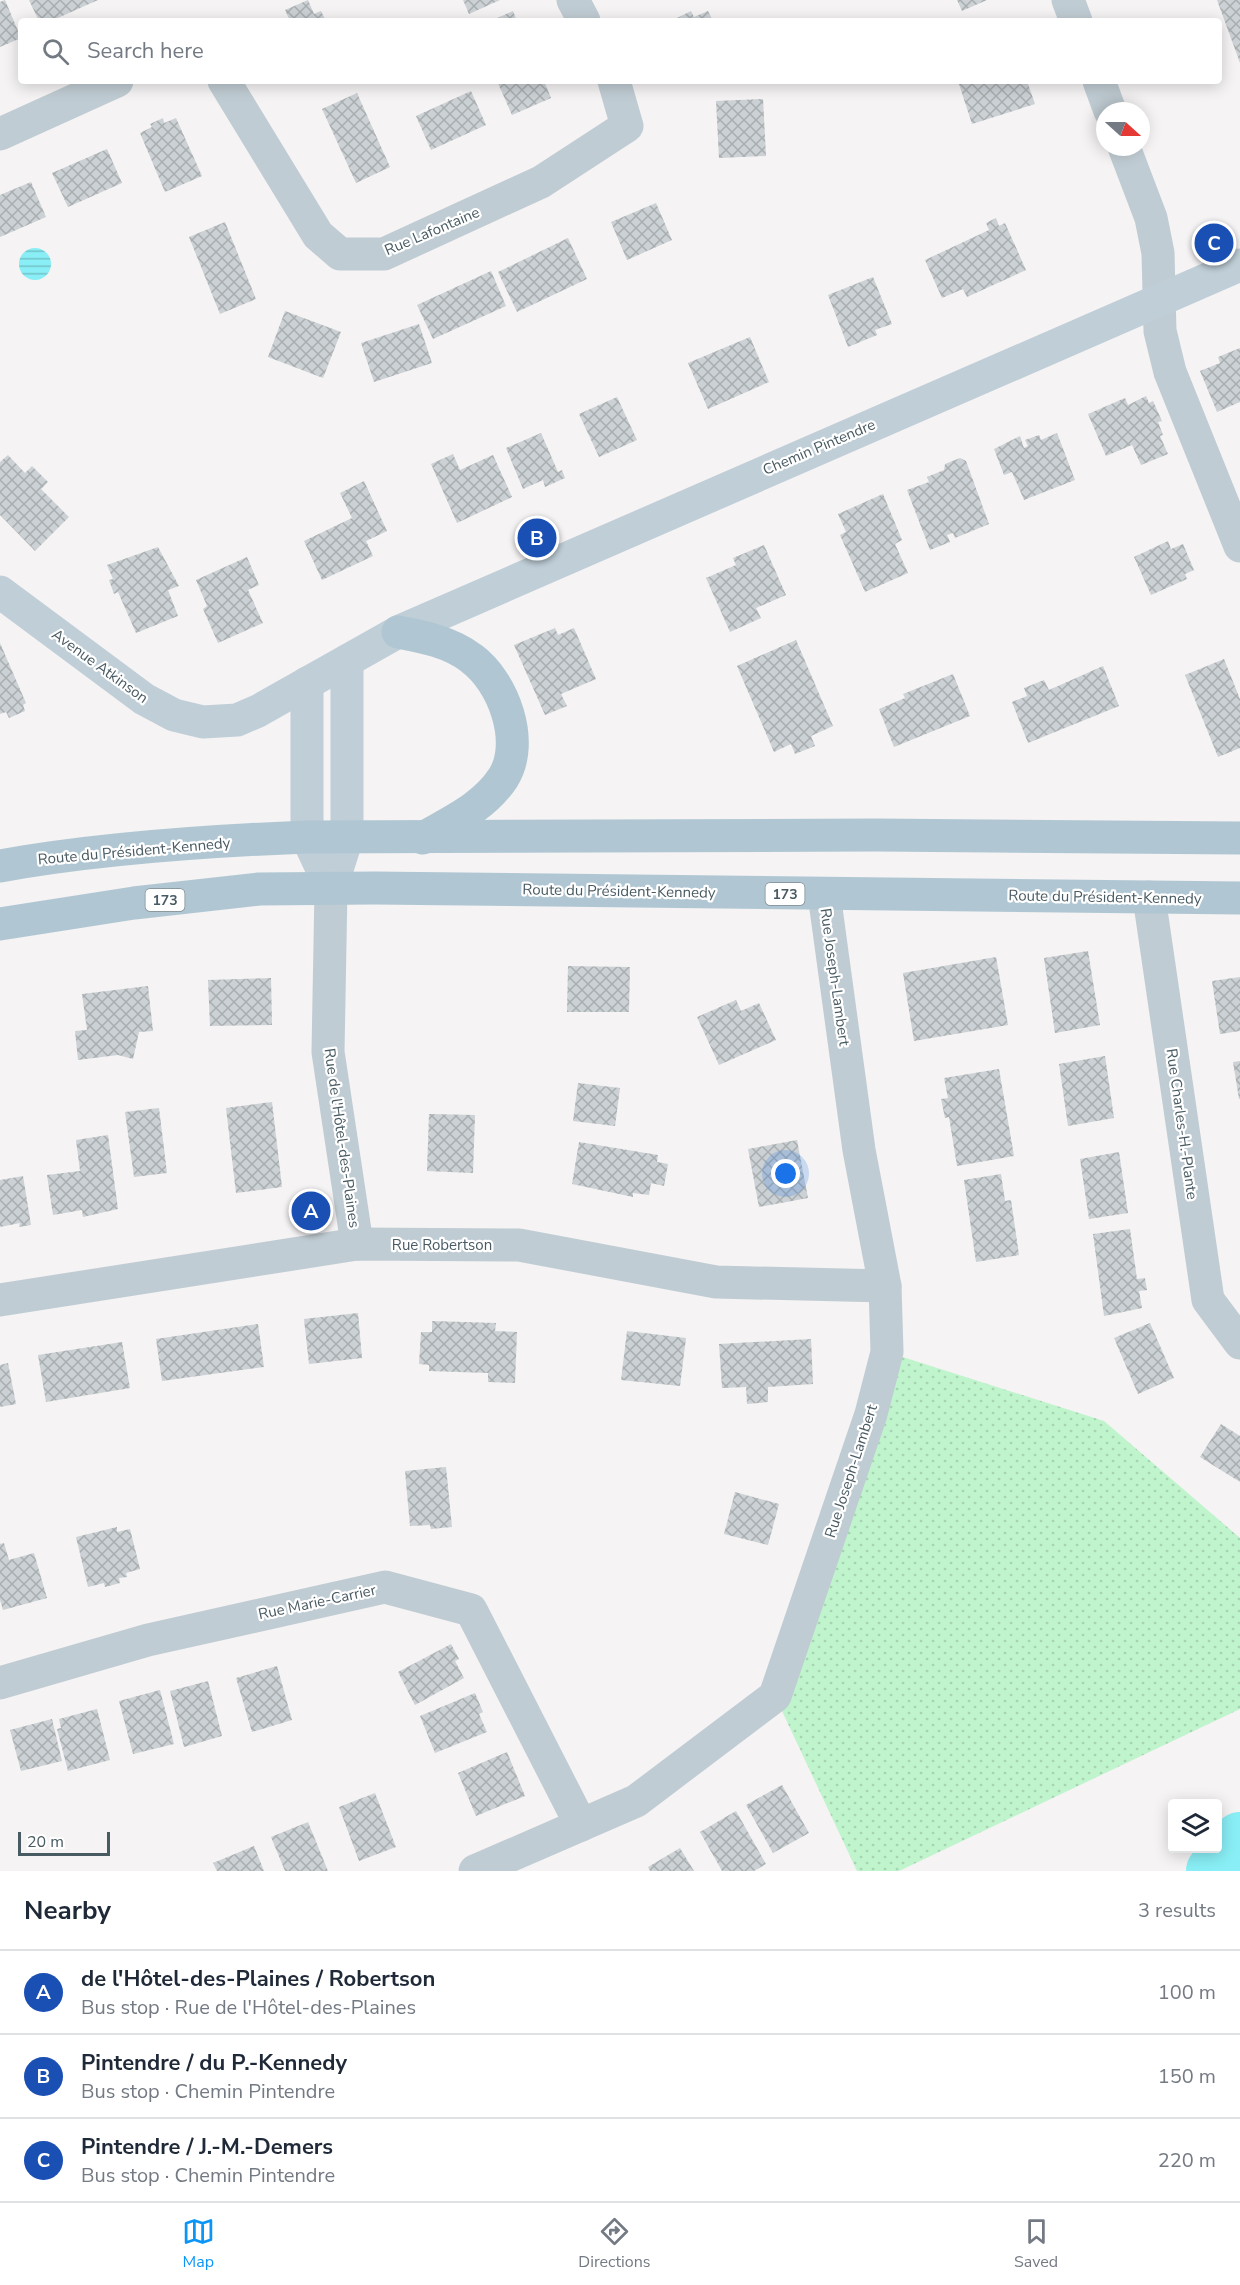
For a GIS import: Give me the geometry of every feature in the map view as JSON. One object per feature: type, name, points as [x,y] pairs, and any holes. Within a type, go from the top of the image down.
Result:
[{"type":"main road","points":[[398,632],[435,640],[473,659],[492,680],[507,713],[512,741],[510,761],[504,777],[491,793],[472,810],[422,838]]},
{"type":"main road","name":"Route du Président-Kennedy","points":[[0,866],[45,858],[256,839],[307,837],[876,835],[1240,838]]},
{"type":"main road","name":"Route du Président-Kennedy","points":[[0,924],[134,903],[259,889],[1240,898]]},
{"type":"street","points":[[573,0],[582,18]]},
{"type":"street","points":[[1068,0],[1075,18]]},
{"type":"street","points":[[0,134],[110,84]]},
{"type":"street","name":"Rue Lafontaine","points":[[226,84],[318,235],[340,254],[384,254],[541,182],[596,148],[627,126],[615,84]]},
{"type":"street","points":[[1100,84],[1107,102]]},
{"type":"street","points":[[1127,156],[1151,218],[1158,253],[1160,331],[1170,372],[1240,546]]},
{"type":"street","name":"Chemin Pintendre","points":[[398,632],[1240,265]]},
{"type":"street","name":"Avenue Atkinson","points":[[0,592],[144,699],[174,715],[203,722],[237,720],[347,661]]},
{"type":"street","points":[[347,661],[398,632]]},
{"type":"street","name":"Rue de l'Hôtel-des-Plaines","points":[[347,661],[347,838],[331,888],[328,1052],[357,1244]]},
{"type":"street","name":"Rue de l'Hôtel-des-Plaines","points":[[307,683],[307,837],[331,888]]},
{"type":"street","name":"Rue Joseph-Lambert","points":[[475,1871],[636,1801],[775,1696],[871,1414],[887,1352],[885,1286],[859,1150],[824,894]]},
{"type":"street","name":"Rue Charles-H.-Plante","points":[[1149,897],[1208,1300],[1240,1342]]},
{"type":"street","name":"Rue Robertson","points":[[0,1300],[357,1244],[519,1245],[716,1282],[885,1286]]},
{"type":"street","name":"Rue Marie-Carrier","points":[[0,1683],[148,1640],[385,1587],[471,1610],[581,1825]]},
{"type":"green space","points":[[887,1352],[1104,1421],[1240,1538],[1240,1709],[899,1871],[857,1871],[775,1696]]},
{"type":"water","points":[[35,248],[47,252],[51,264],[47,276],[35,280],[23,276],[19,264],[23,252]]},
{"type":"building","points":[[5,0],[18,31],[18,39],[0,47],[0,2]]},
{"type":"building","points":[[29,0],[98,0],[58,18],[38,18]]},
{"type":"building","points":[[308,0],[314,14],[321,11],[324,18],[289,18],[285,10]]},
{"type":"building","points":[[463,0],[500,0],[469,14]]},
{"type":"building","points":[[957,0],[987,0],[962,11]]},
{"type":"building","points":[[1217,0],[1240,0],[1240,63]]},
{"type":"building","points":[[513,11],[516,18],[498,18]]},
{"type":"building","points":[[691,11],[694,17],[708,11],[712,18],[677,18]]},
{"type":"building","points":[[498,84],[545,84],[551,98],[512,115]]},
{"type":"building","points":[[959,84],[1028,84],[1035,104],[972,124]]},
{"type":"building","points":[[471,91],[486,125],[431,150],[416,116]]},
{"type":"building","points":[[357,93],[390,167],[356,183],[322,109]]},
{"type":"building","points":[[763,99],[766,156],[719,158],[716,101]]},
{"type":"building","points":[[163,118],[164,123],[176,118],[202,176],[165,192],[140,133],[152,127],[150,124]]},
{"type":"building","points":[[107,149],[122,183],[68,207],[52,173]]},
{"type":"building","points":[[31,182],[46,217],[0,237],[0,195]]},
{"type":"building","points":[[656,203],[672,240],[627,260],[611,222]]},
{"type":"building","points":[[996,218],[999,226],[1005,223],[1026,270],[967,297],[963,289],[942,298],[925,260],[989,230],[986,223]]},
{"type":"building","points":[[225,222],[256,299],[220,314],[189,237]]},
{"type":"building","points":[[568,238],[587,279],[517,312],[498,272]]},
{"type":"building","points":[[491,271],[506,306],[433,339],[417,305]]},
{"type":"building","points":[[873,277],[892,324],[875,330],[877,335],[848,347],[828,295]]},
{"type":"building","points":[[285,311],[341,332],[323,378],[268,357]]},
{"type":"building","points":[[419,324],[432,363],[374,382],[361,343]]},
{"type":"building","points":[[750,337],[769,382],[708,409],[688,363]]},
{"type":"building","points":[[1240,348],[1240,402],[1217,412],[1200,371],[1220,363],[1218,357]]},
{"type":"building","points":[[1146,396],[1149,403],[1153,401],[1162,421],[1158,422],[1163,435],[1160,436],[1168,454],[1141,465],[1132,445],[1106,456],[1088,414],[1125,398],[1128,405]]},
{"type":"building","points":[[617,397],[637,440],[599,457],[579,414]]},
{"type":"building","points":[[541,433],[558,472],[562,470],[565,478],[545,487],[543,480],[523,489],[506,448]]},
{"type":"building","points":[[1057,433],[1075,480],[1024,500],[1012,472],[1004,475],[994,449],[1020,436],[1024,448],[1028,446],[1025,440],[1039,435],[1041,440]]},
{"type":"building","points":[[453,454],[460,470],[493,455],[512,497],[457,523],[431,464]]},
{"type":"building","points":[[8,455],[25,473],[32,466],[48,482],[41,489],[69,517],[35,551],[0,515],[0,462]]},
{"type":"building","points":[[960,458],[966,461],[989,524],[955,538],[953,533],[947,535],[950,542],[930,550],[907,490],[929,482],[927,477],[944,470],[945,464]]},
{"type":"building","points":[[364,481],[387,531],[366,541],[373,556],[322,580],[304,541],[352,518],[340,493]]},
{"type":"building","points":[[883,494],[902,540],[895,544],[908,573],[865,592],[840,535],[846,532],[838,514]]},
{"type":"building","points":[[1168,541],[1171,549],[1183,544],[1194,570],[1185,574],[1187,579],[1151,595],[1134,557]]},
{"type":"building","points":[[764,545],[786,595],[756,608],[761,618],[730,632],[706,578],[736,565],[733,558]]},
{"type":"building","points":[[158,547],[179,586],[168,590],[178,616],[136,633],[118,592],[114,594],[109,580],[113,579],[107,565]]},
{"type":"building","points":[[247,557],[259,585],[248,590],[263,623],[218,643],[203,609],[207,606],[196,580]]},
{"type":"building","points":[[555,628],[558,635],[574,628],[596,679],[561,694],[567,706],[545,715],[514,645]]},
{"type":"building","points":[[796,640],[833,726],[811,736],[815,746],[795,754],[791,744],[774,752],[737,666]]},
{"type":"building","points":[[0,643],[26,703],[23,705],[25,711],[9,718],[6,712],[0,714]]},
{"type":"building","points":[[1224,659],[1240,699],[1240,748],[1218,757],[1185,675]]},
{"type":"building","points":[[1103,666],[1119,706],[1028,743],[1012,702],[1027,696],[1024,688],[1044,680],[1049,690]]},
{"type":"building","points":[[953,674],[970,716],[894,747],[879,709],[905,698],[903,694]]},
{"type":"building","points":[[1088,951],[1100,1025],[1055,1033],[1044,958]]},
{"type":"building","points":[[996,957],[1008,1025],[914,1041],[903,973]]},
{"type":"building","points":[[568,966],[630,967],[629,1012],[567,1012]]},
{"type":"building","points":[[1240,977],[1240,1031],[1220,1034],[1212,981]]},
{"type":"building","points":[[271,978],[272,1025],[210,1026],[208,980]]},
{"type":"building","points":[[148,986],[153,1031],[139,1032],[133,1059],[118,1055],[78,1060],[75,1031],[87,1030],[82,994]]},
{"type":"building","points":[[736,1000],[741,1011],[759,1003],[776,1040],[719,1065],[697,1017]]},
{"type":"building","points":[[1105,1056],[1114,1118],[1068,1126],[1059,1064]]},
{"type":"building","points":[[1240,1061],[1240,1099],[1239,1099],[1233,1062]]},
{"type":"building","points":[[999,1069],[1014,1156],[957,1166],[949,1117],[945,1118],[941,1099],[948,1098],[944,1078]]},
{"type":"building","points":[[578,1083],[620,1088],[615,1126],[573,1121]]},
{"type":"building","points":[[272,1102],[282,1187],[236,1193],[226,1108]]},
{"type":"building","points":[[159,1108],[167,1173],[134,1177],[125,1112]]},
{"type":"building","points":[[429,1114],[475,1115],[473,1173],[427,1171]]},
{"type":"building","points":[[108,1135],[118,1209],[83,1217],[82,1210],[53,1215],[47,1175],[80,1171],[76,1140]]},
{"type":"building","points":[[797,1140],[808,1198],[759,1207],[748,1149]]},
{"type":"building","points":[[579,1142],[658,1155],[657,1162],[668,1164],[664,1186],[651,1183],[649,1195],[633,1193],[633,1197],[572,1184]]},
{"type":"building","points":[[1119,1152],[1128,1213],[1089,1219],[1080,1159]]},
{"type":"building","points":[[1001,1174],[1005,1201],[1011,1200],[1019,1255],[976,1262],[964,1180]]},
{"type":"building","points":[[23,1176],[31,1225],[19,1227],[20,1223],[0,1227],[0,1180]]},
{"type":"building","points":[[1130,1229],[1137,1279],[1145,1278],[1147,1290],[1139,1291],[1142,1308],[1104,1316],[1093,1234]]},
{"type":"building","points":[[358,1313],[362,1358],[309,1364],[304,1319]]},
{"type":"building","points":[[432,1321],[496,1323],[495,1331],[517,1332],[515,1383],[488,1382],[488,1373],[429,1371],[429,1365],[419,1364],[421,1332],[432,1332]]},
{"type":"building","points":[[1150,1323],[1174,1378],[1138,1394],[1114,1338]]},
{"type":"building","points":[[258,1324],[264,1367],[162,1381],[156,1339]]},
{"type":"building","points":[[627,1331],[686,1338],[680,1386],[621,1380]]},
{"type":"building","points":[[811,1339],[813,1384],[768,1387],[768,1402],[747,1404],[746,1387],[722,1388],[719,1344]]},
{"type":"building","points":[[122,1342],[130,1388],[46,1402],[38,1355]]},
{"type":"building","points":[[8,1363],[16,1404],[0,1407],[0,1365]]},
{"type":"building","points":[[1221,1424],[1240,1436],[1240,1482],[1200,1457]]},
{"type":"building","points":[[446,1467],[452,1527],[431,1529],[430,1525],[410,1526],[405,1471]]},
{"type":"building","points":[[735,1492],[779,1504],[768,1545],[724,1534]]},
{"type":"building","points":[[117,1527],[117,1532],[130,1529],[140,1569],[126,1573],[127,1577],[119,1578],[120,1583],[105,1587],[104,1583],[88,1587],[76,1537]]},
{"type":"building","points":[[4,1543],[9,1560],[34,1553],[47,1598],[3,1610],[0,1600],[0,1544]]},
{"type":"building","points":[[451,1644],[459,1659],[455,1661],[464,1678],[415,1705],[398,1672]]},
{"type":"building","points":[[277,1666],[292,1720],[252,1732],[236,1678]]},
{"type":"building","points":[[208,1681],[222,1736],[184,1747],[170,1691]]},
{"type":"building","points":[[160,1690],[174,1744],[133,1754],[119,1701]]},
{"type":"building","points":[[475,1693],[483,1712],[479,1714],[487,1732],[435,1753],[420,1716]]},
{"type":"building","points":[[97,1709],[110,1760],[68,1771],[57,1729],[61,1728],[59,1719]]},
{"type":"building","points":[[52,1719],[62,1761],[21,1771],[10,1730]]},
{"type":"building","points":[[507,1752],[525,1796],[476,1816],[458,1773]]},
{"type":"building","points":[[782,1785],[809,1833],[773,1853],[746,1805]]},
{"type":"building","points":[[375,1793],[396,1847],[359,1861],[339,1807]]},
{"type":"building","points":[[736,1811],[766,1864],[754,1871],[722,1871],[700,1832]]},
{"type":"building","points":[[308,1822],[328,1871],[285,1871],[271,1837]]},
{"type":"building","points":[[254,1846],[264,1871],[217,1871],[213,1863]]},
{"type":"building","points":[[680,1848],[694,1871],[650,1871],[648,1867]]},
{"type":"waterway","points":[[1214,1871],[1240,1840]]},
{"type":"place","name":"Pintendre / J.-M.-Demers","points":[[1214,243]]},
{"type":"place","name":"Pintendre / du P.-Kennedy","points":[[537,538]]},
{"type":"place","name":"de l'Hôtel-des-Plaines / Robertson","points":[[311,1211]]}]
